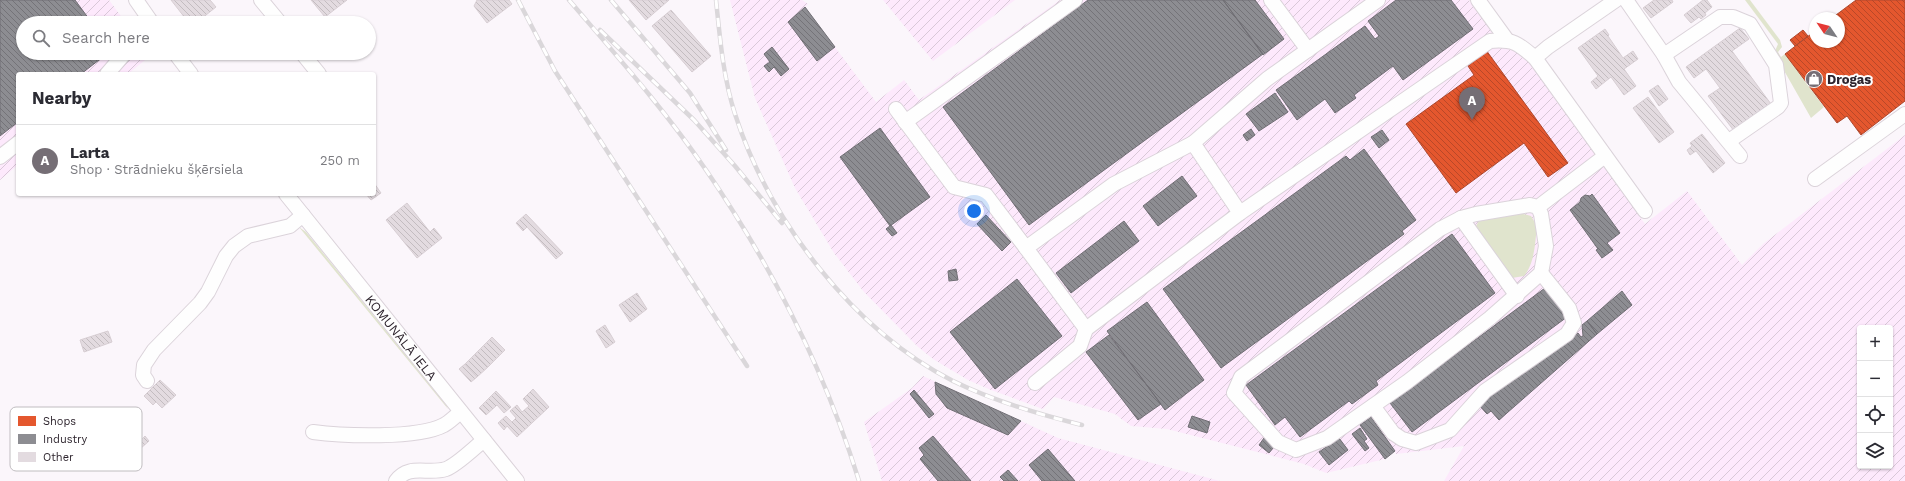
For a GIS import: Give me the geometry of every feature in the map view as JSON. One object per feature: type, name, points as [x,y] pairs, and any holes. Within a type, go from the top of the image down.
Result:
[{"type":"street","points":[[136,0],[147,16]]},
{"type":"street","points":[[261,0],[274,16]]},
{"type":"street","points":[[905,122],[1074,0]]},
{"type":"street","points":[[1271,0],[1308,50]]},
{"type":"street","points":[[1026,248],[1114,184],[1193,143],[1267,79],[1378,0]]},
{"type":"street","points":[[1478,0],[1506,40]]},
{"type":"street","points":[[1535,58],[1548,47],[1616,0]]},
{"type":"street","points":[[1626,0],[1664,55],[1679,82],[1740,156]]},
{"type":"street","points":[[1664,55],[1720,17],[1733,17],[1750,24],[1776,65],[1781,103],[1778,107],[1729,141]]},
{"type":"street","points":[[1035,383],[1080,346],[1086,329],[1240,212],[1490,41],[1506,40],[1522,47],[1535,58],[1645,211]]},
{"type":"street","points":[[109,72],[119,60]]},
{"type":"street","points":[[180,60],[189,72]]},
{"type":"street","points":[[308,60],[317,72]]},
{"type":"street","points":[[896,109],[954,187],[986,195],[1086,329]]},
{"type":"street","points":[[1815,179],[1905,114]]},
{"type":"street","points":[[1193,143],[1240,212]]},
{"type":"street","points":[[0,157],[16,145]]},
{"type":"street","points":[[1538,207],[1605,156]]},
{"type":"street","name":"KOMUNĀLĀ IELA","points":[[288,196],[517,481]]},
{"type":"street","points":[[1530,205],[1538,207],[1541,214],[1546,246],[1541,273],[1517,296],[1407,382],[1327,438],[1296,450],[1278,442],[1234,393],[1241,377],[1440,229],[1461,218],[1483,212],[1530,205]]},
{"type":"street","points":[[147,381],[143,375],[144,365],[161,343],[200,303],[211,286],[226,256],[234,246],[248,236],[290,226],[303,215]]},
{"type":"street","points":[[1461,218],[1517,296]]},
{"type":"street","points":[[1372,406],[1393,433],[1402,439],[1416,443],[1450,430],[1485,391],[1567,334],[1574,323],[1569,308],[1541,273]]},
{"type":"street","points":[[313,432],[353,437],[419,432],[444,425],[461,412]]},
{"type":"street","points":[[385,481],[396,474],[398,479],[413,469],[428,471],[446,469],[484,440]]},
{"type":"shaded area","points":[[0,0],[109,0],[121,16],[16,16],[16,60],[145,60],[130,72],[16,72],[16,167],[0,180]]},
{"type":"shaded area","points":[[730,0],[802,0],[808,4],[805,7],[876,102],[904,80],[919,100],[1060,0],[1469,0],[1501,46],[1523,54],[1645,224],[1687,191],[1742,265],[1763,244],[1905,135],[1905,481],[1444,481],[1464,446],[1396,454],[1395,451],[1385,459],[1326,473],[1304,464],[1167,429],[1131,426],[1115,414],[1054,397],[1043,409],[968,380],[933,359],[917,346],[864,292],[834,253],[795,188],[755,98]]},
{"type":"shaded area","points":[[883,0],[1015,0],[933,61]]},
{"type":"shaded area","points":[[923,376],[1058,438],[1220,481],[882,481],[864,422],[912,388]]},
{"type":"green space","points":[[1745,0],[1750,0],[1780,40],[1782,47],[1778,52],[1781,57],[1785,54],[1824,107],[1811,118],[1778,60],[1775,51],[1778,44]]},
{"type":"green space","points":[[1520,213],[1531,216],[1537,226],[1535,245],[1528,271],[1524,276],[1512,278],[1477,231],[1476,226],[1480,219]]},
{"type":"green space","points":[[299,227],[306,232],[448,409]]},
{"type":"building: Shops","points":[[1856,0],[1905,0],[1905,101],[1861,135],[1847,116],[1837,123],[1785,54],[1809,36],[1809,48],[1845,48],[1845,12],[1840,12]]},
{"type":"building: Shops","points":[[1803,30],[1808,36],[1795,46],[1790,40]]},
{"type":"building: Shops","points":[[1486,50],[1568,163],[1548,177],[1524,143],[1456,193],[1406,124],[1474,75],[1468,66],[1486,52]]},
{"type":"building: Industry","points":[[0,0],[75,0],[87,16],[16,16],[16,60],[99,60],[84,72],[16,72],[16,124],[0,136]]},
{"type":"building: Industry","points":[[1088,0],[1223,0],[1263,54],[1029,225],[943,107]]},
{"type":"building: Industry","points":[[1223,0],[1255,0],[1284,39],[1263,55]]},
{"type":"building: Industry","points":[[1396,0],[1451,0],[1473,29],[1403,80],[1393,66],[1354,95],[1356,98],[1335,113],[1325,99],[1297,120],[1276,90],[1365,26],[1375,39],[1379,36],[1368,21]]},
{"type":"building: Industry","points":[[805,7],[835,47],[817,61],[788,22]]},
{"type":"building: Industry","points":[[772,47],[789,69],[781,76],[774,67],[769,72],[764,66],[770,62],[764,54]]},
{"type":"building: Industry","points":[[1275,93],[1288,112],[1259,131],[1246,114]]},
{"type":"building: Industry","points":[[880,128],[930,197],[890,226],[840,157]]},
{"type":"building: Industry","points":[[1251,129],[1255,135],[1247,141],[1243,135]]},
{"type":"building: Industry","points":[[1382,130],[1389,140],[1379,148],[1371,137]]},
{"type":"building: Industry","points":[[1364,149],[1416,220],[1402,231],[1404,234],[1221,368],[1163,289],[1346,156],[1350,160]]},
{"type":"building: Industry","points":[[1182,176],[1197,196],[1158,226],[1143,206]]},
{"type":"building: Industry","points":[[1592,194],[1620,233],[1607,243],[1613,250],[1602,258],[1596,250],[1598,249],[1570,210],[1580,202],[1581,198],[1585,195],[1590,196]]},
{"type":"building: Industry","points":[[986,215],[1011,242],[1002,251],[977,224]]},
{"type":"building: Industry","points":[[1124,221],[1139,241],[1071,293],[1056,273]]},
{"type":"building: Industry","points":[[891,225],[897,233],[892,236],[886,229]]},
{"type":"building: Industry","points":[[1452,234],[1495,293],[1376,381],[1378,385],[1352,404],[1349,401],[1300,437],[1285,417],[1275,425],[1246,385]]},
{"type":"building: Industry","points":[[956,269],[958,280],[949,281],[948,271]]},
{"type":"building: Industry","points":[[1017,279],[1062,336],[995,389],[950,332]]},
{"type":"building: Industry","points":[[1545,288],[1567,317],[1412,432],[1390,403]]},
{"type":"building: Industry","points":[[1622,291],[1632,305],[1597,334],[1587,321]]},
{"type":"building: Industry","points":[[1147,302],[1204,380],[1165,410],[1107,331]]},
{"type":"building: Industry","points":[[1587,321],[1597,334],[1499,420],[1491,411],[1487,414],[1478,404],[1578,333],[1581,337],[1583,336],[1582,325]]},
{"type":"building: Industry","points":[[1109,335],[1161,404],[1138,420],[1086,352]]},
{"type":"building: Industry","points":[[935,382],[1021,421],[1008,435],[947,408],[936,394]]},
{"type":"building: Industry","points":[[914,390],[934,414],[929,418],[910,394]]},
{"type":"building: Industry","points":[[1192,416],[1210,422],[1207,433],[1188,427]]},
{"type":"building: Industry","points":[[1371,417],[1395,451],[1385,459],[1360,425]]},
{"type":"building: Industry","points":[[1360,428],[1367,439],[1364,441],[1369,448],[1365,451],[1352,434]]},
{"type":"building: Industry","points":[[933,436],[971,481],[938,481],[920,459],[924,455],[919,448]]},
{"type":"building: Industry","points":[[1264,438],[1274,447],[1269,453],[1259,445]]},
{"type":"building: Industry","points":[[1339,438],[1348,450],[1329,465],[1319,452]]},
{"type":"building: Industry","points":[[1048,449],[1075,481],[1042,481],[1029,465]]},
{"type":"building: Industry","points":[[1008,470],[1018,481],[1004,481],[1000,477]]},
{"type":"building: Other","points":[[171,0],[210,0],[216,7],[205,16],[184,16]]},
{"type":"building: Other","points":[[311,0],[347,0],[326,16],[324,16]]},
{"type":"building: Other","points":[[477,0],[509,0],[512,4],[487,23],[474,6]]},
{"type":"building: Other","points":[[629,0],[669,0],[646,20]]},
{"type":"building: Other","points":[[1654,0],[1672,0],[1673,2],[1651,18],[1643,8]]},
{"type":"building: Other","points":[[1703,0],[1707,0],[1712,7],[1701,19],[1699,17],[1691,23],[1684,15]]},
{"type":"building: Other","points":[[671,10],[711,56],[692,72],[652,26]]},
{"type":"building: Other","points":[[1740,28],[1749,39],[1732,51],[1771,104],[1734,131],[1708,96],[1720,88],[1706,69],[1694,78],[1686,67]]},
{"type":"building: Other","points":[[1605,29],[1623,58],[1633,51],[1638,59],[1624,69],[1636,86],[1624,95],[1611,77],[1596,89],[1591,82],[1598,76],[1578,48]]},
{"type":"building: Other","points":[[1658,85],[1668,99],[1659,106],[1649,91]]},
{"type":"building: Other","points":[[1648,97],[1674,132],[1659,143],[1633,108]]},
{"type":"building: Other","points":[[1702,134],[1725,163],[1713,173],[1696,151],[1690,155],[1687,150],[1692,146],[1690,143]]},
{"type":"building: Other","points":[[376,186],[381,193],[371,200],[368,196],[376,196]]},
{"type":"building: Other","points":[[407,203],[430,232],[434,228],[442,238],[417,258],[386,220]]},
{"type":"building: Other","points":[[526,214],[563,253],[556,259],[527,227],[523,231],[516,223]]},
{"type":"building: Other","points":[[637,293],[647,309],[630,322],[619,305]]},
{"type":"building: Other","points":[[605,325],[615,342],[606,348],[596,331]]},
{"type":"building: Other","points":[[108,331],[112,342],[84,352],[80,340]]},
{"type":"building: Other","points":[[492,337],[505,350],[488,367],[475,354]]},
{"type":"building: Other","points":[[475,354],[488,367],[477,377],[465,364]]},
{"type":"building: Other","points":[[465,364],[477,377],[471,382],[459,369]]},
{"type":"building: Other","points":[[160,380],[176,395],[162,408],[156,402],[153,405],[144,396]]},
{"type":"building: Other","points":[[533,389],[549,407],[517,437],[507,426],[504,430],[498,423],[506,416],[512,422],[516,418],[510,411],[517,405],[522,412],[529,406],[523,399]]},
{"type":"building: Other","points":[[496,391],[511,407],[504,413],[497,405],[486,415],[479,408]]},
{"type":"building: Other","points":[[145,436],[149,441],[142,447],[142,439]]},
{"type":"railway","points":[[518,0],[555,71],[747,366]]},
{"type":"railway","points":[[569,0],[640,83],[674,126],[706,170],[753,243],[813,359],[830,399],[859,481]]},
{"type":"railway","points":[[611,0],[690,93],[726,150]]},
{"type":"railway","points":[[716,0],[722,57],[731,100],[750,154],[769,193],[793,232],[819,268],[849,302],[882,333],[916,359],[953,381],[984,395],[1032,412],[1082,425]]},
{"type":"railway","points":[[600,30],[694,120],[735,166],[782,223]]},
{"type":"place","name":"Drogas","points":[[1814,79]]},
{"type":"place","name":"Larta","points":[[1472,120]]}]
